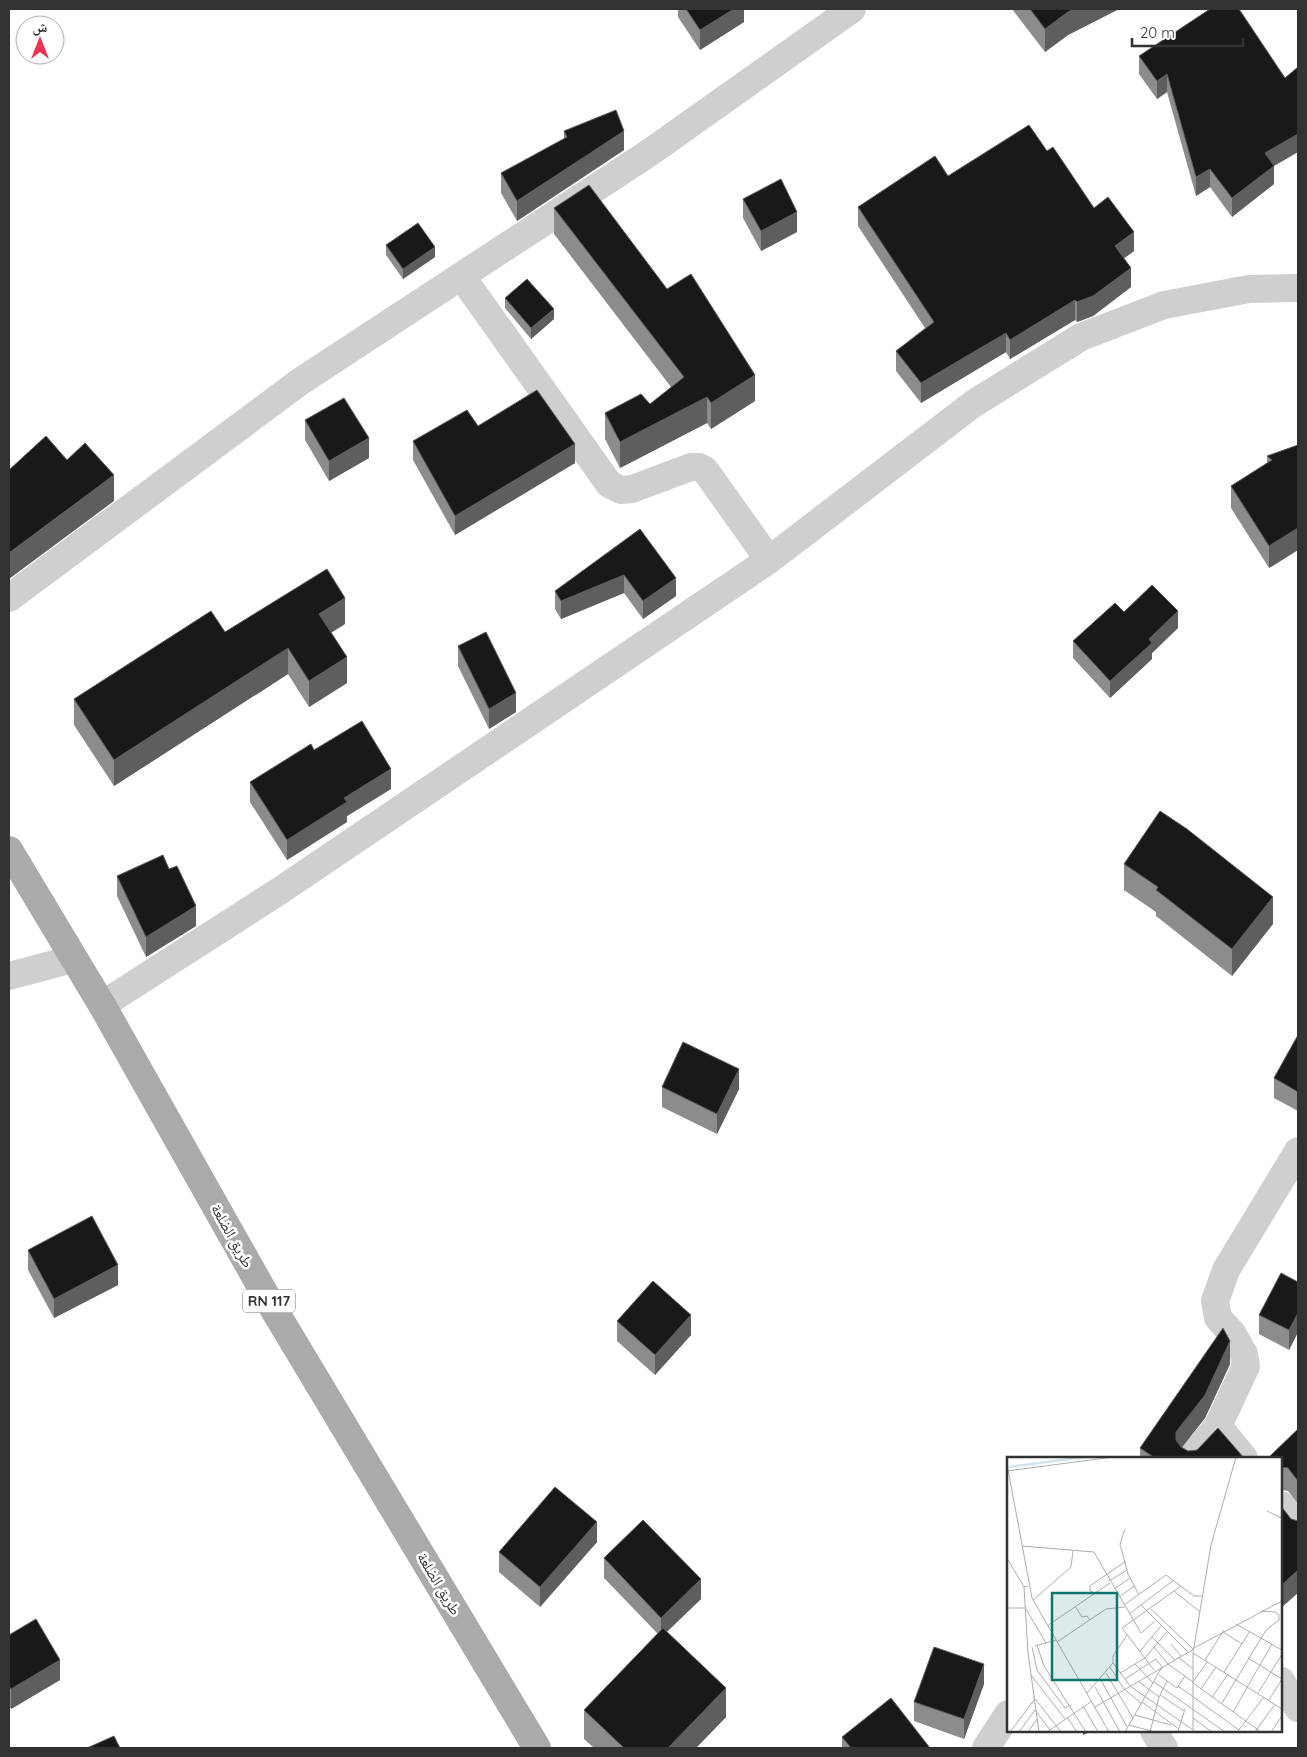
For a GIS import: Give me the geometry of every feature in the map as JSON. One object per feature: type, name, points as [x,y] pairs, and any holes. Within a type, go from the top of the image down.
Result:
[{"type":"main road","name":"طريق الضلعة","points":[[9,850],[102,1005],[270,1303],[537,1748]]},
{"type":"street","points":[[9,598],[301,381],[462,277],[649,152],[851,9]]},
{"type":"street","points":[[462,277],[609,484],[621,490],[632,489],[692,467],[705,470],[769,560]]},
{"type":"street","points":[[102,1005],[281,890],[769,560],[973,404],[1081,337],[1164,305],[1249,289],[1298,288]]},
{"type":"street","points":[[9,976],[73,959]]},
{"type":"street","points":[[1191,1457],[1218,1426],[1246,1366],[1244,1354],[1232,1333],[1218,1318],[1215,1301],[1226,1270],[1298,1151]]},
{"type":"street","points":[[1218,1426],[1243,1457]]},
{"type":"street","points":[[1282,1506],[1298,1528]]},
{"type":"street","points":[[1282,1683],[1298,1708]]},
{"type":"street","points":[[986,1748],[1007,1716]]},
{"type":"street","points":[[1155,1732],[1164,1748]]},
{"type":"building","points":[[686,9],[734,9],[700,30]]},
{"type":"building","points":[[1030,9],[1074,9],[1045,29]]},
{"type":"building","points":[[1210,9],[1239,9],[1285,78],[1298,67],[1298,134],[1265,153],[1274,166],[1232,198],[1210,169],[1196,177],[1167,74],[1157,81],[1139,56]]},
{"type":"building","points":[[616,110],[624,131],[517,201],[501,173],[567,137],[564,131]]},
{"type":"building","points":[[1029,125],[1047,151],[1053,147],[1094,208],[1108,197],[1134,232],[1115,246],[1131,268],[1093,296],[1077,302],[1075,300],[1010,340],[1006,333],[921,383],[896,351],[934,322],[858,207],[935,156],[948,176]]},
{"type":"building","points":[[781,179],[797,212],[761,231],[743,199]]},
{"type":"building","points":[[589,185],[667,289],[691,274],[755,375],[711,403],[707,397],[620,442],[605,413],[641,394],[650,404],[684,377],[554,208]]},
{"type":"building","points":[[418,223],[435,247],[403,269],[386,245]]},
{"type":"building","points":[[527,279],[554,309],[531,328],[505,298]]},
{"type":"building","points":[[537,390],[575,444],[455,516],[413,441],[467,410],[478,426]]},
{"type":"building","points":[[344,398],[369,438],[329,461],[305,420]]},
{"type":"building","points":[[46,436],[67,460],[85,443],[114,475],[9,553],[9,470]]},
{"type":"building","points":[[1298,445],[1298,528],[1269,546],[1231,486],[1272,460],[1267,456]]},
{"type":"building","points":[[640,529],[676,578],[643,601],[624,575],[561,601],[555,591]]},
{"type":"building","points":[[327,569],[345,598],[319,614],[347,657],[309,681],[288,648],[114,760],[74,699],[211,611],[225,632]]},
{"type":"building","points":[[1152,585],[1178,611],[1149,639],[1152,643],[1110,681],[1073,641],[1115,603],[1124,612]]},
{"type":"building","points":[[486,632],[516,693],[489,709],[458,646]]},
{"type":"building","points":[[362,721],[391,769],[344,798],[347,802],[287,840],[250,782],[311,744],[314,750]]},
{"type":"building","points":[[1160,811],[1187,829],[1273,897],[1232,949],[1156,890],[1158,887],[1124,864]]},
{"type":"building","points":[[163,855],[169,869],[177,866],[196,906],[146,937],[117,876]]},
{"type":"building","points":[[1298,1035],[1298,1092],[1274,1078]]},
{"type":"building","points":[[683,1042],[739,1069],[717,1114],[662,1087]]},
{"type":"building","points":[[92,1216],[118,1265],[54,1299],[28,1250]]},
{"type":"building","points":[[1281,1273],[1298,1282],[1298,1313],[1289,1330],[1259,1315]]},
{"type":"building","points":[[653,1281],[691,1315],[655,1355],[617,1321]]},
{"type":"building","points":[[1223,1328],[1230,1341],[1205,1395],[1176,1432],[1176,1440],[1181,1447],[1188,1451],[1197,1450],[1218,1428],[1243,1457],[1154,1457],[1140,1448]]},
{"type":"building","points":[[1298,1429],[1298,1481],[1288,1468],[1282,1467],[1282,1457],[1269,1457]]},
{"type":"building","points":[[555,1487],[597,1522],[540,1587],[499,1552]]},
{"type":"building","points":[[1282,1507],[1291,1519],[1298,1521],[1298,1570],[1282,1585]]},
{"type":"building","points":[[643,1520],[701,1579],[661,1618],[604,1558]]},
{"type":"building","points":[[36,1619],[60,1660],[11,1689],[9,1686],[9,1635]]},
{"type":"building","points":[[663,1628],[726,1688],[668,1748],[624,1748],[584,1710]]},
{"type":"building","points":[[934,1647],[984,1664],[964,1719],[914,1702]]},
{"type":"building","points":[[891,1698],[930,1748],[851,1748],[842,1737]]},
{"type":"building","points":[[114,1736],[120,1748],[87,1748]]}]
